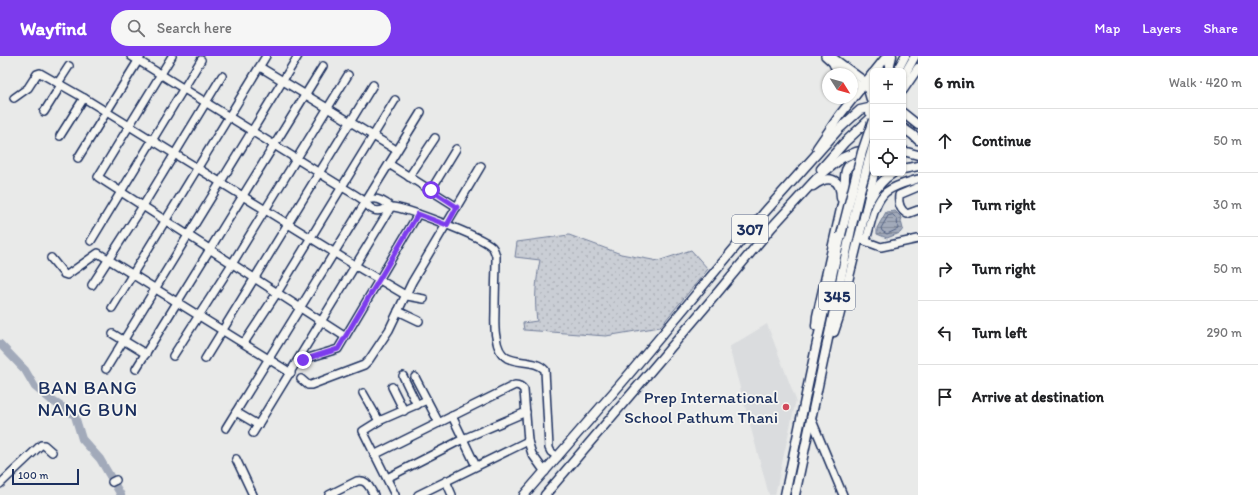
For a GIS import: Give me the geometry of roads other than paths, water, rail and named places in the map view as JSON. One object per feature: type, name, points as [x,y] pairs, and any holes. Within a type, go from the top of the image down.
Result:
[{"type":"main road","points":[[880,67],[887,56]]},
{"type":"main road","points":[[890,68],[892,56]]},
{"type":"main road","points":[[899,68],[905,56]]},
{"type":"main road","points":[[906,72],[915,56]]},
{"type":"main road","points":[[906,86],[918,68]]},
{"type":"main road","points":[[906,80],[912,77]]},
{"type":"main road","points":[[906,82],[912,77]]},
{"type":"main road","points":[[868,87],[872,104]]},
{"type":"main road","name":"307","points":[[524,495],[804,168],[839,116],[868,87]]},
{"type":"main road","points":[[839,116],[844,104]]},
{"type":"main road","points":[[804,168],[838,130],[857,112],[865,108],[870,108]]},
{"type":"main road","points":[[857,130],[870,113]]},
{"type":"main road","points":[[906,116],[918,125]]},
{"type":"main road","name":"307","points":[[545,495],[799,197],[826,163],[857,130],[870,119]]},
{"type":"main road","name":"345","points":[[785,495],[841,235],[862,152],[870,129]]},
{"type":"main road","points":[[906,130],[918,141]]},
{"type":"main road","points":[[906,136],[918,141]]},
{"type":"main road","points":[[799,197],[824,170],[842,158],[856,152],[870,149]]},
{"type":"main road","points":[[906,152],[918,155]]},
{"type":"main road","points":[[812,160],[823,157],[826,163]]},
{"type":"main road","name":"345","points":[[795,495],[852,225],[870,158]]},
{"type":"main road","points":[[816,347],[817,316],[841,202],[845,191],[845,172],[850,164],[866,160],[870,163]]},
{"type":"main road","points":[[906,168],[918,166]]},
{"type":"main road","points":[[822,367],[862,240],[873,176]]},
{"type":"main road","points":[[867,205],[878,185],[889,176]]},
{"type":"main road","points":[[799,197],[820,181],[828,179],[838,184],[841,191],[841,202]]},
{"type":"street","points":[[131,56],[140,58],[183,89],[275,144],[365,201],[369,208],[381,212],[391,207]]},
{"type":"street","points":[[172,56],[98,177],[344,336]]},
{"type":"street","points":[[112,308],[266,56]]},
{"type":"street","points":[[106,370],[298,56]]},
{"type":"street","points":[[825,56],[838,68]]},
{"type":"street","points":[[831,56],[868,87]]},
{"type":"street","points":[[78,158],[140,58]]},
{"type":"street","points":[[91,241],[201,60]]},
{"type":"street","points":[[44,112],[69,66]]},
{"type":"street","points":[[136,369],[323,66]]},
{"type":"street","points":[[260,67],[393,148]]},
{"type":"street","points":[[14,98],[28,88],[37,74],[40,73],[84,98],[379,280],[407,296],[424,299]]},
{"type":"street","points":[[92,285],[143,206],[222,76]]},
{"type":"street","points":[[173,356],[266,210],[348,76]]},
{"type":"street","points":[[858,83],[868,87]]},
{"type":"street","points":[[205,359],[373,85]]},
{"type":"street","points":[[60,136],[84,98]]},
{"type":"street","points":[[244,343],[277,293],[395,100]]},
{"type":"street","points":[[226,428],[421,112]]},
{"type":"street","points":[[409,177],[435,138]]},
{"type":"street","points":[[431,190],[456,149]]},
{"type":"street","points":[[389,164],[457,207]]},
{"type":"street","points":[[301,379],[308,385],[311,385],[367,364],[389,330],[407,296],[412,282],[481,166]]},
{"type":"street","points":[[918,179],[895,186],[887,191],[879,201],[862,240],[882,247],[918,239]]},
{"type":"street","points":[[895,186],[900,195],[898,200],[903,212],[907,214],[918,210]]},
{"type":"street","points":[[900,195],[918,187]]},
{"type":"street","points":[[365,201],[370,199],[380,200],[391,207],[418,214],[447,225],[479,239],[492,247],[496,256],[495,324],[499,349],[508,358],[519,362],[542,366],[544,370],[549,448],[551,452],[558,457]]},
{"type":"street","points":[[253,433],[391,207]]},
{"type":"street","points":[[298,361],[336,350],[418,214]]},
{"type":"street","points":[[51,258],[64,274],[67,275],[98,253],[290,372]]},
{"type":"street","points":[[398,311],[419,321]]},
{"type":"street","points":[[113,334],[146,354]]},
{"type":"street","points":[[403,376],[417,405]]},
{"type":"street","points":[[415,377],[439,423]]},
{"type":"street","points":[[374,455],[515,385],[522,387],[524,390],[528,441],[532,454],[545,472]]},
{"type":"street","points":[[392,387],[404,411]]},
{"type":"street","points":[[364,393],[379,421]]},
{"type":"street","points":[[395,495],[374,455],[364,431],[379,421],[427,400]]},
{"type":"street","points":[[236,412],[258,425]]},
{"type":"street","points":[[386,478],[463,439],[526,412]]},
{"type":"street","points":[[452,416],[476,466]]},
{"type":"street","points":[[811,418],[843,495]]},
{"type":"street","points":[[422,494],[528,441]]},
{"type":"street","points":[[0,484],[41,445],[44,445],[52,452]]},
{"type":"street","points":[[236,459],[253,495]]},
{"type":"street","points":[[329,495],[362,480],[367,483],[374,495]]},
{"type":"street","points":[[446,481],[452,495]]},
{"type":"water","points":[[895,211],[902,218],[901,221],[903,229],[900,233],[887,238],[877,234],[877,228],[886,212]]},
{"type":"waterway","points":[[0,344],[25,370],[35,387],[75,416],[82,439],[100,459],[121,495]]},
{"type":"place","name":"Prep International School Pathum Thani","points":[[786,407]]},
{"type":"district","name":"BAN BANG NANG BUN","points":[[88,398]]}]
